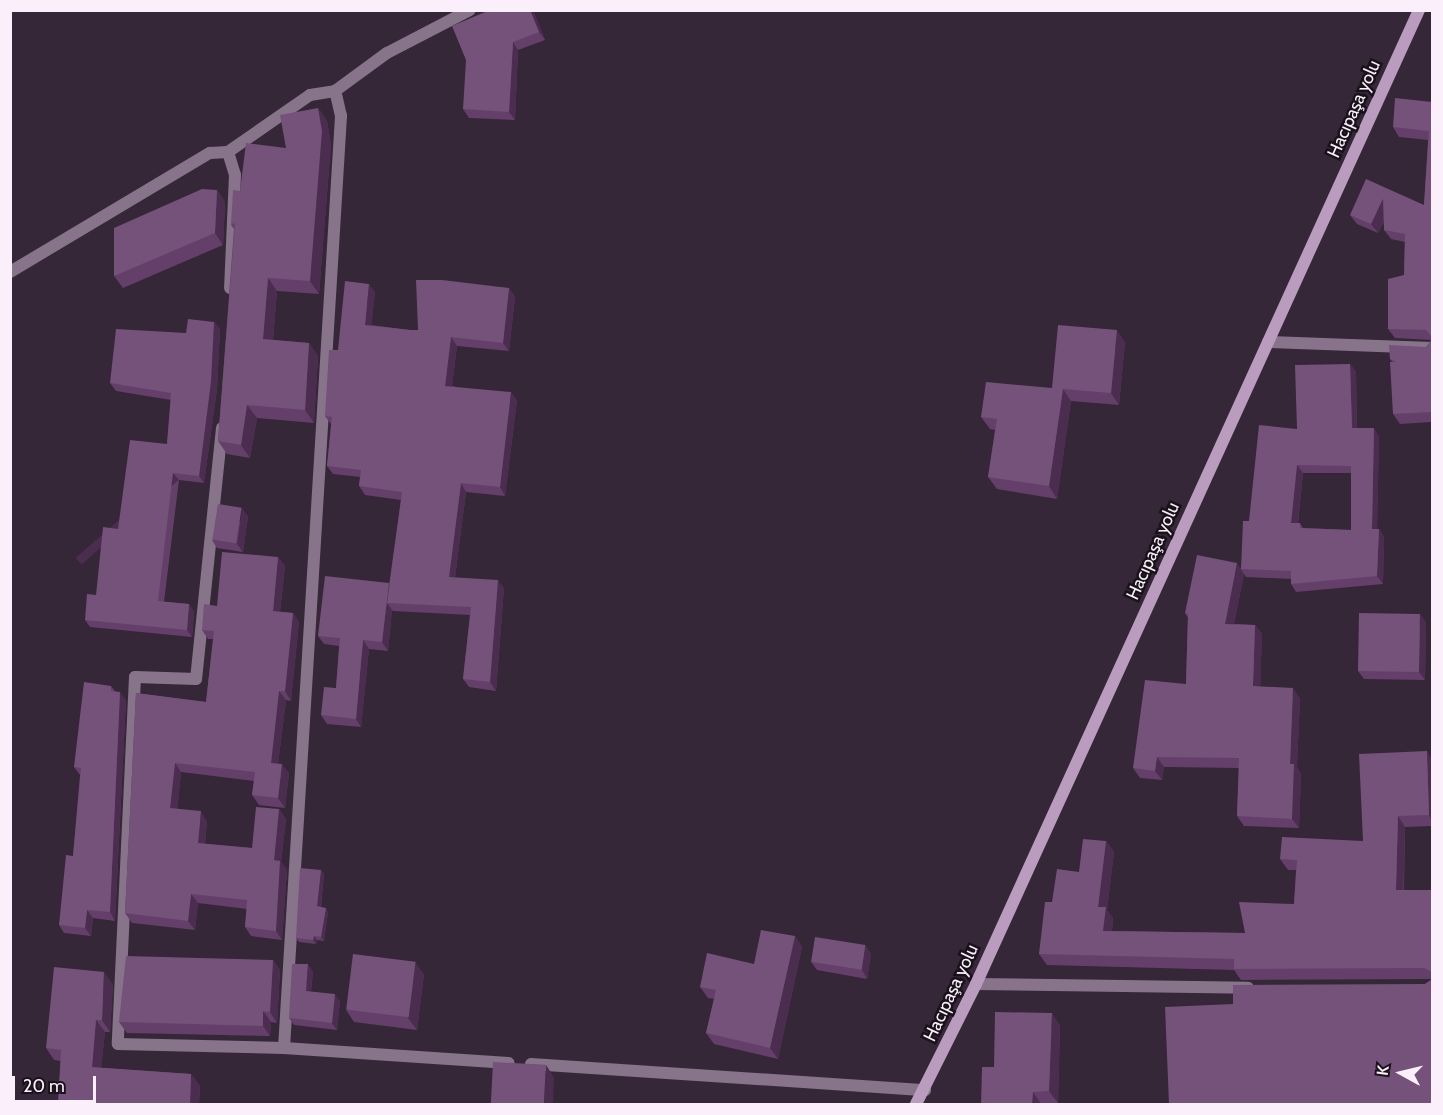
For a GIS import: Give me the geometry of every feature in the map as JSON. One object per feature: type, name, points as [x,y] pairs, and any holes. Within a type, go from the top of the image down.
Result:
[{"type":"main road","name":"Hacıpaşa yolu","points":[[916,1104],[976,984],[1419,10]]},
{"type":"street","points":[[10,272],[210,153],[228,152],[310,96],[335,91],[387,53],[470,10]]},
{"type":"street","points":[[284,1048],[342,116],[335,91]]},
{"type":"street","points":[[228,152],[236,175],[229,307]]},
{"type":"street","points":[[1268,342],[1432,348]]},
{"type":"street","points":[[223,413],[196,679],[135,677],[118,1044],[284,1048],[925,1090]]},
{"type":"street","points":[[976,984],[1258,988]]},
{"type":"building","points":[[490,10],[530,10],[539,32],[513,42],[509,112],[463,109],[466,60],[452,26]]},
{"type":"building","points":[[1395,98],[1432,102],[1432,337],[1426,330],[1388,329],[1388,279],[1404,275],[1405,234],[1384,230],[1383,199],[1371,224],[1350,215],[1366,179],[1424,205],[1429,131],[1393,127]]},
{"type":"building","points":[[318,108],[322,131],[310,281],[268,278],[263,339],[309,343],[305,410],[247,405],[241,445],[218,441],[235,223],[231,225],[233,190],[240,191],[246,143],[286,148],[280,115]]},
{"type":"building","points":[[202,189],[217,190],[215,233],[114,276],[114,228]]},
{"type":"building","points":[[416,280],[442,280],[509,288],[503,343],[451,337],[445,386],[511,392],[500,487],[461,483],[449,577],[498,580],[490,682],[463,679],[471,607],[387,603],[402,492],[359,486],[361,470],[327,466],[332,417],[325,416],[329,350],[338,350],[345,281],[369,284],[365,325],[418,330]]},
{"type":"building","points":[[188,319],[214,322],[211,382],[199,476],[173,473],[158,601],[189,604],[187,630],[85,620],[87,594],[96,595],[103,527],[118,529],[130,440],[167,444],[171,393],[110,383],[116,329],[186,333]]},
{"type":"building","points":[[1058,325],[1117,330],[1111,393],[1063,389],[1049,486],[988,477],[997,419],[981,417],[986,382],[1052,388]]},
{"type":"building","points":[[1432,339],[1432,412],[1393,414],[1390,362],[1396,362],[1390,359],[1389,345],[1426,347]]},
{"type":"building","points":[[1350,364],[1352,428],[1374,428],[1372,529],[1379,529],[1377,576],[1291,584],[1291,571],[1241,569],[1243,521],[1249,521],[1259,425],[1297,429],[1295,365]],"holes":[[[1297,465],[1351,466],[1351,530],[1300,528],[1300,523],[1291,523]]]},
{"type":"building","points":[[218,504],[242,508],[236,543],[212,540]]},
{"type":"building","points":[[222,552],[278,557],[273,611],[293,613],[285,691],[279,691],[271,763],[282,764],[278,798],[252,795],[255,772],[175,763],[170,808],[201,811],[198,843],[252,848],[256,807],[279,809],[274,860],[280,861],[276,931],[245,927],[247,900],[191,894],[188,921],[125,913],[136,693],[206,702],[214,631],[202,630],[204,604],[217,606]]},
{"type":"building","points":[[1197,555],[1237,563],[1225,624],[1255,625],[1253,686],[1293,688],[1290,764],[1294,764],[1292,819],[1237,816],[1239,758],[1157,757],[1155,771],[1133,768],[1145,680],[1186,684],[1188,614],[1185,613]]},
{"type":"building","points":[[325,576],[389,583],[382,642],[363,640],[356,719],[321,715],[324,687],[336,688],[340,638],[318,636]]},
{"type":"building","points":[[1359,613],[1420,614],[1419,672],[1358,671]]},
{"type":"building","points":[[84,682],[111,686],[111,691],[120,692],[110,912],[87,910],[85,928],[59,925],[66,855],[73,856],[81,768],[74,767]]},
{"type":"building","points":[[1427,751],[1429,815],[1398,816],[1396,890],[1432,890],[1432,972],[1424,968],[1234,969],[1234,959],[1039,954],[1045,902],[1052,902],[1057,869],[1079,872],[1083,839],[1106,841],[1098,907],[1106,907],[1103,931],[1245,933],[1239,902],[1294,904],[1297,860],[1280,859],[1282,837],[1363,841],[1359,754]]},
{"type":"building","points":[[300,868],[321,870],[317,906],[326,908],[321,937],[314,936],[313,940],[296,938]]},
{"type":"building","points":[[761,930],[795,936],[770,1048],[706,1033],[716,990],[700,987],[707,953],[754,964]]},
{"type":"building","points":[[815,937],[865,945],[861,970],[811,962]]},
{"type":"building","points":[[353,954],[416,962],[409,1017],[346,1010]]},
{"type":"building","points":[[126,956],[273,960],[270,1012],[263,1011],[263,1026],[119,1022]]},
{"type":"building","points":[[292,964],[308,964],[306,991],[335,994],[332,1023],[289,1018]]},
{"type":"building","points":[[54,967],[104,972],[102,1020],[96,1020],[92,1067],[191,1074],[190,1104],[58,1104],[61,1050],[46,1048]]},
{"type":"building","points":[[1432,972],[1432,1104],[1169,1104],[1165,1007],[1233,1004],[1233,985],[1425,984],[1431,980]]},
{"type":"building","points":[[995,1012],[1052,1013],[1049,1091],[1033,1092],[1032,1104],[981,1104],[982,1067],[994,1067]]},
{"type":"building","points":[[493,1062],[546,1065],[544,1104],[491,1104]]}]
